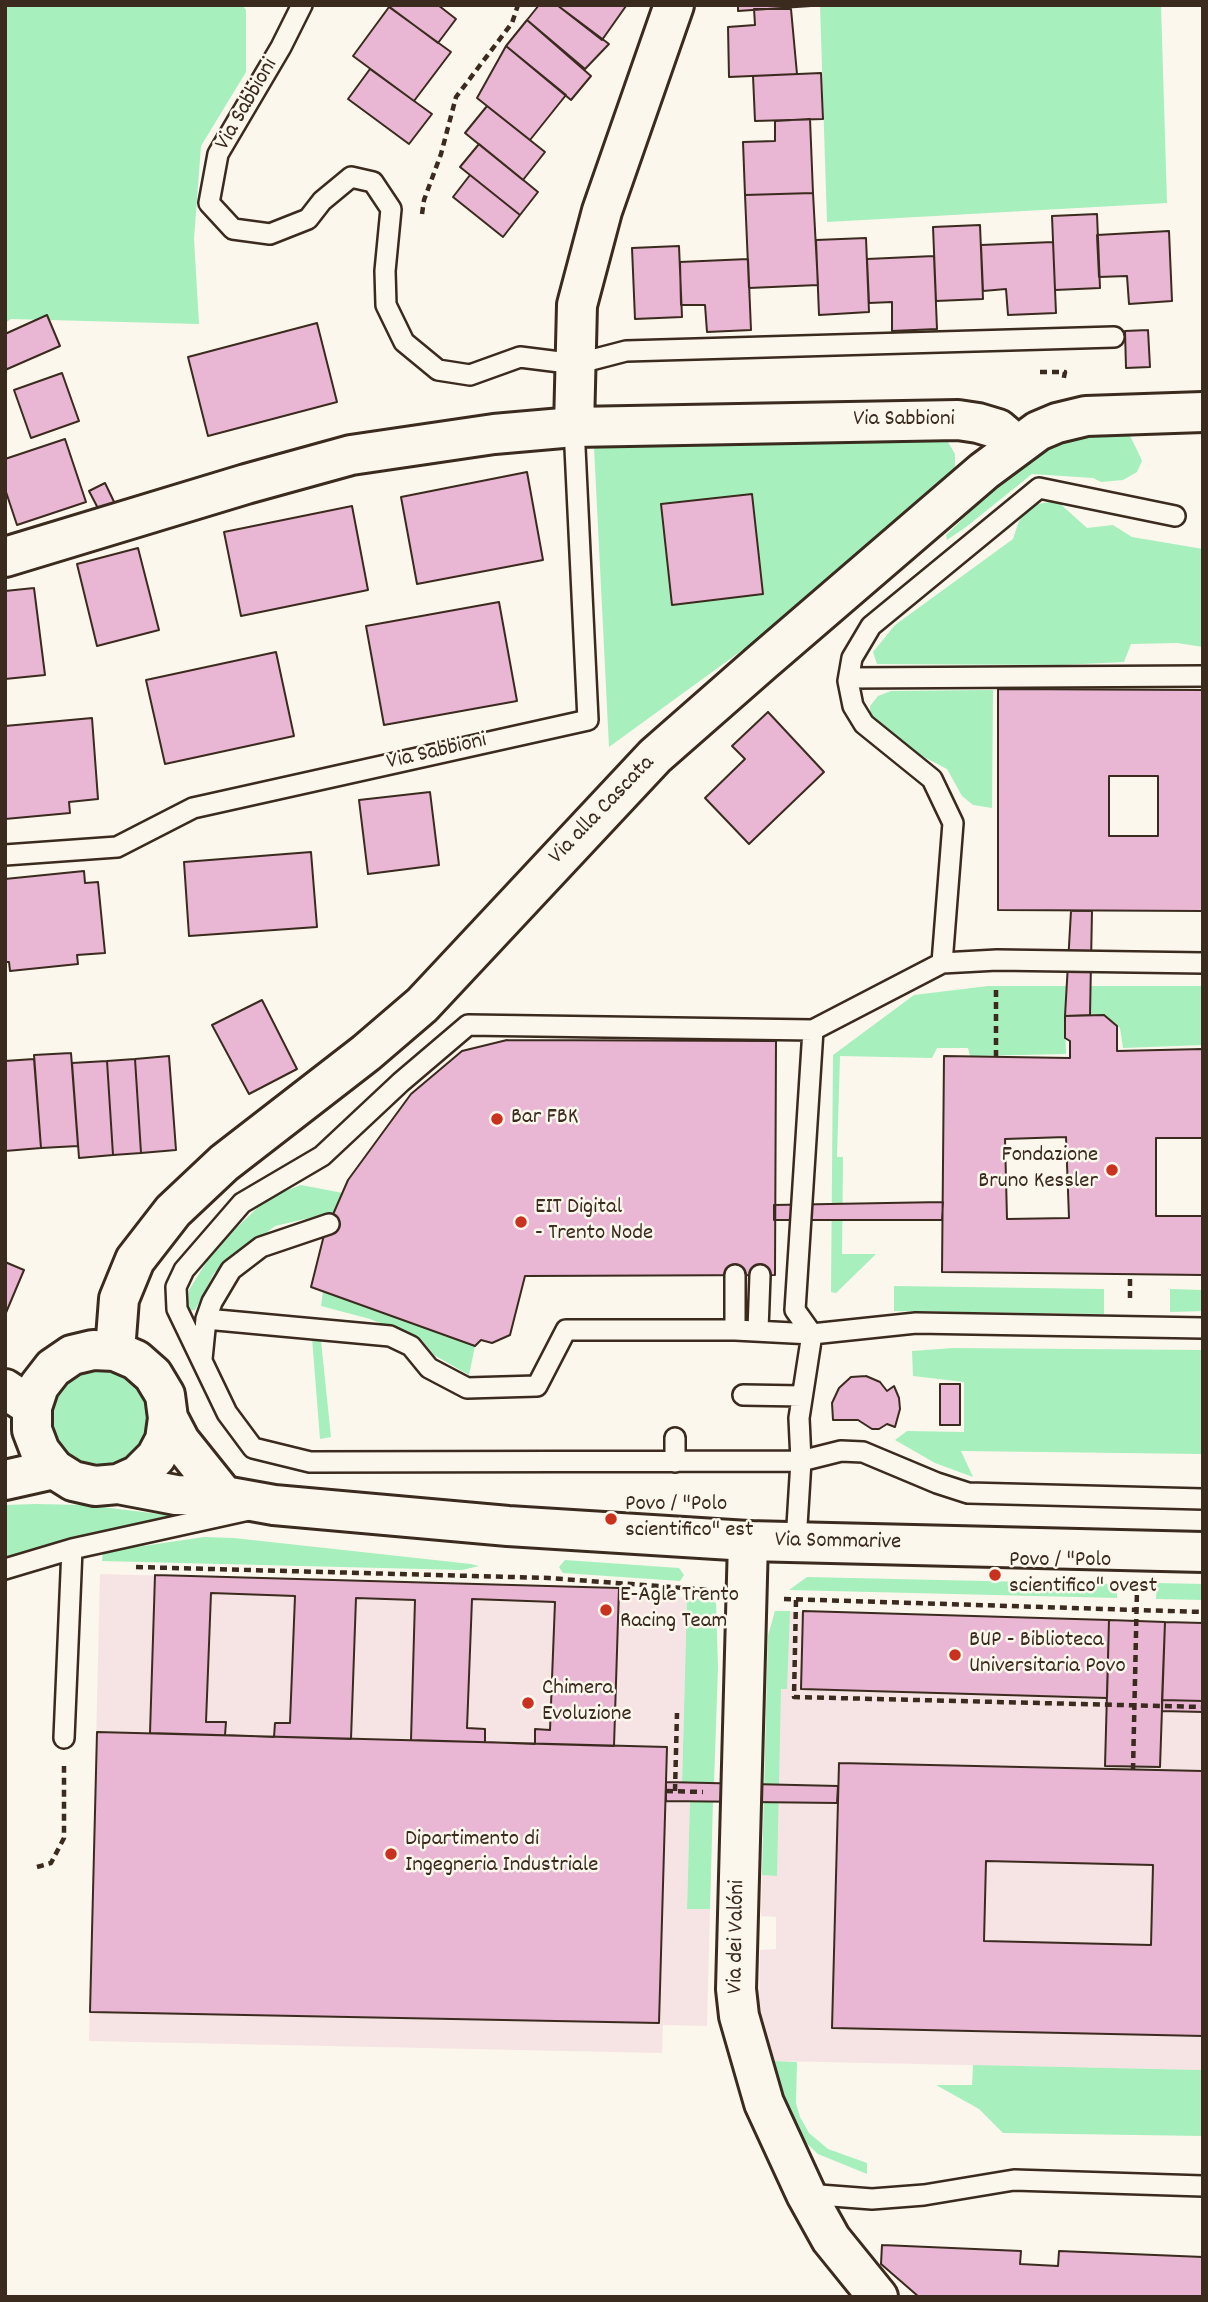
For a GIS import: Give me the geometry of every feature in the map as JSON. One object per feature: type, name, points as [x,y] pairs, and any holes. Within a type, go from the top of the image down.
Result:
[{"type":"street","name":"Via Sabbioni","points":[[574,427],[577,305],[598,225],[674,5]]},
{"type":"street","name":"Via alla Cascata","points":[[115,1351],[119,1299],[135,1260],[173,1211],[224,1163],[366,1053],[422,1004],[655,756],[984,471],[1038,431],[1058,422],[1086,416],[1203,412]]},
{"type":"street","name":"Via Sabbioni","points":[[5,557],[246,484],[351,456],[494,434],[574,427],[958,420],[998,429],[1015,447]]},
{"type":"street","points":[[168,1418],[164,1440],[154,1460],[138,1475],[118,1484],[95,1486],[73,1481],[54,1469],[40,1451],[19,1398],[39,1386],[53,1368],[72,1356],[93,1350],[115,1351],[136,1360],[153,1375],[164,1395],[168,1418],[180,1441],[224,1496]]},
{"type":"street","points":[[5,1480],[54,1469]]},
{"type":"street","name":"Via Sommarive","points":[[118,1484],[176,1495],[224,1496],[274,1505],[508,1525],[748,1541],[1203,1552]]},
{"type":"street","name":"Via dei Valóni","points":[[748,1541],[736,1989],[739,2016],[764,2103],[806,2194],[831,2239],[878,2297]]},
{"type":"lane","name":"Via Sabbioni","points":[[302,5],[281,47],[218,154],[209,203],[233,229],[270,234],[308,219],[322,201],[351,177],[373,182],[391,209],[385,271],[386,305],[404,342],[438,370],[470,375],[520,358],[576,364]]},
{"type":"lane","points":[[576,364],[626,351],[1114,337]]},
{"type":"lane","name":"Via Sabbioni","points":[[5,855],[117,847],[192,808],[588,720],[574,427]]},
{"type":"lane","points":[[942,963],[953,823],[932,779],[864,724],[853,706],[849,678],[852,658],[870,626],[1039,488],[1175,516]]},
{"type":"lane","points":[[849,678],[1203,676]]},
{"type":"lane","points":[[1203,963],[997,960],[942,963],[813,1030],[468,1025],[401,1082],[322,1156],[242,1203],[184,1270],[176,1287],[177,1309],[228,1413],[253,1448],[310,1462],[801,1461],[841,1451],[863,1452],[968,1493],[1203,1499]]},
{"type":"lane","points":[[796,1542],[801,1461],[799,1418],[812,1334],[794,1310],[813,1030]]},
{"type":"lane","points":[[202,1360],[206,1319],[212,1302],[231,1270],[261,1247],[329,1224]]},
{"type":"lane","points":[[735,1275],[735,1330]]},
{"type":"lane","points":[[758,1330],[760,1275]]},
{"type":"lane","points":[[206,1319],[390,1336],[411,1346],[429,1368],[467,1388],[537,1386],[566,1330],[758,1330],[812,1334],[916,1323],[1203,1328]]},
{"type":"lane","points":[[743,1395],[802,1396]]},
{"type":"lane","points":[[676,1438],[676,1462]]},
{"type":"lane","points":[[5,1569],[72,1549],[274,1505]]},
{"type":"lane","points":[[64,1738],[72,1549]]},
{"type":"lane","points":[[806,2194],[872,2199],[924,2195],[1014,2180],[1203,2186]]},
{"type":"path","points":[[420,224],[424,200],[456,97],[512,23],[518,5]]},
{"type":"path","points":[[1040,372],[1065,372],[1065,382],[1057,382]]},
{"type":"path","points":[[996,987],[996,1057]]},
{"type":"path","points":[[125,1566],[549,1578],[718,1590]]},
{"type":"path","points":[[1133,1770],[1137,1586]]},
{"type":"path","points":[[773,1599],[1203,1612]]},
{"type":"path","points":[[796,1600],[794,1697],[1203,1707]]},
{"type":"path","points":[[954,1693],[954,1701]]},
{"type":"path","points":[[676,1791],[677,1713]]},
{"type":"path","points":[[37,1867],[51,1863],[64,1838],[64,1738]]},
{"type":"path","points":[[666,1791],[690,1791]]},
{"type":"shaded area","name":"Dipartimento di Ingegneria Industriale","points":[[100,1574],[619,1588],[687,1598],[682,1782],[690,1799],[687,1908],[710,1909],[707,2026],[663,2025],[662,2053],[89,2041]]},
{"type":"shaded area","points":[[775,1611],[1203,1623],[1203,2070],[773,2061],[759,2011],[760,1950],[776,1949],[776,1917],[761,1916],[768,1636]]},
{"type":"green space","points":[[5,5],[242,5],[246,10],[246,72],[201,146],[194,239],[199,324],[11,319],[5,323]]},
{"type":"green space","points":[[820,5],[1161,5],[1167,203],[827,222]]},
{"type":"green space","points":[[1117,431],[1130,436],[1138,452],[1142,461],[1137,472],[1123,480],[1101,482],[1093,478],[1032,474],[947,540],[946,535],[1036,449],[1085,432]]},
{"type":"green space","points":[[937,436],[948,442],[955,454],[955,470],[951,481],[785,619],[609,747],[594,447]]},
{"type":"green space","points":[[1057,501],[1087,528],[1113,525],[1132,537],[1203,549],[1203,647],[1177,643],[1131,644],[1124,662],[1061,665],[877,664],[873,652],[895,625],[1013,539],[1019,521],[1031,505]]},
{"type":"green space","points":[[993,690],[992,808],[973,805],[962,796],[947,769],[899,744],[870,719],[870,706],[878,696],[891,691]]},
{"type":"green space","points":[[988,986],[1203,986],[1203,1045],[1123,1048],[1120,1028],[1106,1017],[1099,1020],[1065,1016],[1066,1054],[970,1056],[968,1048],[937,1048],[932,1058],[840,1056],[837,1157],[843,1157],[842,1254],[876,1254],[836,1293],[831,1292],[833,1055],[914,995]]},
{"type":"green space","points":[[301,1185],[343,1193],[335,1212],[275,1226],[214,1273],[195,1310],[187,1311],[189,1290],[215,1248],[269,1197]]},
{"type":"green space","points":[[894,1286],[1104,1289],[1104,1314],[894,1311]]},
{"type":"green space","points":[[1170,1289],[1203,1290],[1203,1311],[1170,1312]]},
{"type":"green space","points":[[323,1291],[475,1346],[469,1375],[434,1355],[421,1339],[370,1319],[321,1306]]},
{"type":"green space","points":[[312,1338],[321,1341],[331,1437],[320,1439]]},
{"type":"green space","points":[[953,1348],[1203,1350],[1203,1454],[961,1451],[973,1477],[935,1463],[895,1440],[907,1431],[964,1432],[964,1382],[913,1376],[912,1351]]},
{"type":"green space","points":[[91,1370],[111,1370],[136,1384],[147,1400],[150,1419],[147,1438],[136,1454],[111,1468],[91,1468],[74,1460],[60,1446],[52,1429],[52,1409],[60,1392],[74,1378]]},
{"type":"green space","points":[[5,1505],[85,1505],[176,1516],[67,1538],[5,1560]]},
{"type":"green space","points":[[204,1537],[234,1538],[479,1566],[462,1570],[102,1561],[103,1552]]},
{"type":"green space","points":[[565,1560],[679,1568],[684,1575],[680,1581],[563,1573],[559,1567]]},
{"type":"green space","points":[[807,1577],[1117,1584],[1117,1598],[789,1590]]},
{"type":"green space","points":[[1157,1583],[1203,1584],[1203,1600],[1156,1599]]},
{"type":"green space","points":[[687,1598],[716,1603],[718,1667],[714,1784],[682,1783]]},
{"type":"green space","points":[[775,1611],[790,1611],[787,1689],[781,1689],[777,1876],[762,1875],[768,1636]]},
{"type":"green space","points":[[690,1799],[713,1800],[710,1909],[687,1909]]},
{"type":"green space","points":[[773,2061],[797,2062],[796,2103],[809,2133],[828,2149],[867,2163],[867,2174],[818,2154],[803,2140],[793,2125]]},
{"type":"green space","points":[[973,2065],[1203,2070],[1203,2136],[1003,2133],[979,2109],[936,2085],[972,2085]]},
{"type":"building","points":[[387,5],[438,5],[456,19],[438,43]]},
{"type":"building","points":[[539,5],[557,5],[609,44],[585,69],[527,20]]},
{"type":"building","points":[[557,5],[624,5],[626,6],[602,40]]},
{"type":"building","points":[[738,5],[811,5],[811,6],[738,11]]},
{"type":"building","points":[[389,7],[451,52],[414,101],[353,56]]},
{"type":"building","points":[[754,9],[791,9],[797,74],[729,77],[728,27],[755,25]]},
{"type":"building","points":[[527,20],[591,76],[571,100],[506,46]]},
{"type":"building","points":[[506,46],[566,95],[530,140],[477,98]]},
{"type":"building","points":[[370,69],[432,114],[409,144],[348,99]]},
{"type":"building","points":[[821,73],[823,119],[755,121],[753,76]]},
{"type":"building","points":[[487,106],[545,152],[523,180],[465,133]]},
{"type":"building","points":[[810,119],[813,193],[745,195],[743,142],[775,141],[775,121]]},
{"type":"building","points":[[479,144],[538,192],[520,215],[460,167]]},
{"type":"building","points":[[470,175],[520,215],[503,237],[453,197]]},
{"type":"building","points":[[813,193],[818,285],[749,288],[745,195]]},
{"type":"building","points":[[1097,214],[1100,288],[1055,290],[1052,216]]},
{"type":"building","points":[[980,225],[983,299],[936,301],[933,227]]},
{"type":"building","points":[[1169,231],[1172,301],[1129,304],[1127,276],[1099,277],[1097,235]]},
{"type":"building","points":[[866,238],[869,312],[819,315],[816,240]]},
{"type":"building","points":[[1053,242],[1056,313],[1008,315],[1006,289],[983,291],[981,245]]},
{"type":"building","points":[[679,246],[682,317],[635,319],[632,248]]},
{"type":"building","points":[[934,256],[937,329],[892,331],[892,302],[869,303],[867,259]]},
{"type":"building","points":[[748,259],[751,330],[707,332],[705,305],[681,305],[680,262]]},
{"type":"building","points":[[47,315],[60,346],[5,370],[5,334]]},
{"type":"building","points":[[317,323],[337,402],[208,436],[188,357]]},
{"type":"building","points":[[1148,330],[1150,367],[1126,368],[1125,331]]},
{"type":"building","points":[[62,373],[79,421],[31,438],[14,390]]},
{"type":"building","points":[[65,439],[86,502],[17,525],[5,489],[5,459]]},
{"type":"building","points":[[527,472],[543,560],[417,584],[401,497]]},
{"type":"building","points":[[105,483],[117,508],[102,516],[89,491]]},
{"type":"building","points":[[752,494],[763,594],[672,605],[661,504]]},
{"type":"building","points":[[352,506],[368,590],[241,616],[224,532]]},
{"type":"building","points":[[138,548],[159,630],[97,646],[77,564]]},
{"type":"building","points":[[34,588],[45,675],[5,679],[5,591]]},
{"type":"building","points":[[499,602],[517,701],[384,725],[366,626]]},
{"type":"building","points":[[276,652],[294,736],[165,764],[146,680]]},
{"type":"building","points":[[998,689],[1203,690],[1203,911],[998,910]],"holes":[[[1109,776],[1158,776],[1158,836],[1109,836]]]},
{"type":"building","points":[[768,712],[824,772],[749,844],[705,798],[745,759],[732,746]]},
{"type":"building","points":[[92,718],[98,799],[69,802],[70,813],[5,819],[5,726]]},
{"type":"building","points":[[430,792],[439,865],[368,874],[359,800]]},
{"type":"building","points":[[311,852],[317,927],[189,936],[184,862]]},
{"type":"building","points":[[84,871],[85,883],[98,882],[105,953],[77,955],[78,964],[10,971],[9,962],[5,962],[5,879]]},
{"type":"building","points":[[1071,911],[1092,911],[1090,1015],[1065,1016]]},
{"type":"building","points":[[262,1000],[297,1069],[249,1094],[212,1025]]},
{"type":"building","name":"Fondazione Bruno Kessler","points":[[1104,1015],[1117,1026],[1117,1051],[1203,1049],[1203,1138],[1156,1138],[1156,1216],[1203,1216],[1203,1275],[942,1272],[944,1056],[1070,1058],[1070,1041],[1065,1038],[1065,1016]],"holes":[[[1066,1137],[1069,1218],[1007,1219],[1005,1139]]]},
{"type":"building","points":[[507,1040],[776,1041],[775,1275],[525,1276],[510,1335],[492,1343],[481,1340],[475,1346],[311,1287],[324,1235],[348,1180],[411,1094],[462,1051]]},
{"type":"building","points":[[71,1053],[78,1146],[41,1148],[34,1055]]},
{"type":"building","points":[[169,1056],[176,1150],[141,1153],[135,1059]]},
{"type":"building","points":[[34,1059],[41,1148],[5,1151],[5,1061]]},
{"type":"building","points":[[135,1059],[141,1153],[113,1155],[107,1061]]},
{"type":"building","points":[[107,1061],[113,1155],[79,1158],[72,1063]]},
{"type":"building","points":[[943,1202],[942,1220],[774,1220],[774,1205]]},
{"type":"building","points":[[5,1262],[24,1270],[5,1315]]},
{"type":"building","points":[[866,1376],[880,1382],[887,1391],[894,1386],[900,1409],[895,1427],[887,1424],[879,1429],[872,1429],[858,1420],[833,1420],[832,1403],[839,1388],[851,1377]]},
{"type":"building","points":[[940,1384],[960,1384],[960,1425],[940,1425]]},
{"type":"building","points":[[155,1575],[619,1588],[614,1746],[411,1740],[415,1600],[356,1598],[351,1739],[150,1733]]},
{"type":"building","points":[[211,1593],[295,1596],[290,1723],[275,1723],[274,1737],[225,1735],[226,1722],[206,1722]]},
{"type":"building","points":[[472,1599],[555,1602],[550,1730],[535,1729],[535,1744],[485,1742],[485,1729],[467,1728]]},
{"type":"building","name":"BUP - Biblioteca Universitaria Povo","points":[[803,1611],[1109,1620],[1107,1698],[801,1689]]},
{"type":"building","points":[[1109,1620],[1165,1622],[1160,1767],[1105,1766]]},
{"type":"building","points":[[1165,1622],[1203,1623],[1203,1701],[1162,1700]]},
{"type":"building","points":[[1162,1700],[1203,1701],[1203,1712],[1162,1711]]},
{"type":"building","points":[[97,1732],[667,1747],[659,2023],[90,2012]]},
{"type":"building","points":[[839,1763],[1203,1771],[1203,2036],[832,2028]],"holes":[[[986,1861],[1153,1865],[1151,1945],[984,1941]]]},
{"type":"building","points":[[666,1782],[838,1786],[837,1803],[666,1801]]},
{"type":"building","points":[[882,2245],[1021,2251],[1020,2264],[1058,2266],[1059,2251],[1203,2257],[1203,2297],[919,2297],[881,2264]]},
{"type":"place","name":"Bar FBK","points":[[497,1119]]},
{"type":"place","name":"Fondazione Bruno Kessler","points":[[1112,1170]]},
{"type":"place","name":"EIT Digital - Trento Node","points":[[521,1222]]},
{"type":"place","name":"Povo / \"Polo scientifico\" est","points":[[611,1519]]},
{"type":"place","name":"Povo / \"Polo scientifico\" ovest","points":[[995,1575]]},
{"type":"place","name":"E-Agle Trento Racing Team","points":[[606,1610]]},
{"type":"place","name":"BUP - Biblioteca Universitaria Povo","points":[[955,1655]]},
{"type":"place","name":"Chimera Evoluzione","points":[[528,1703]]},
{"type":"place","name":"Dipartimento di Ingegneria Industriale","points":[[391,1854]]}]
